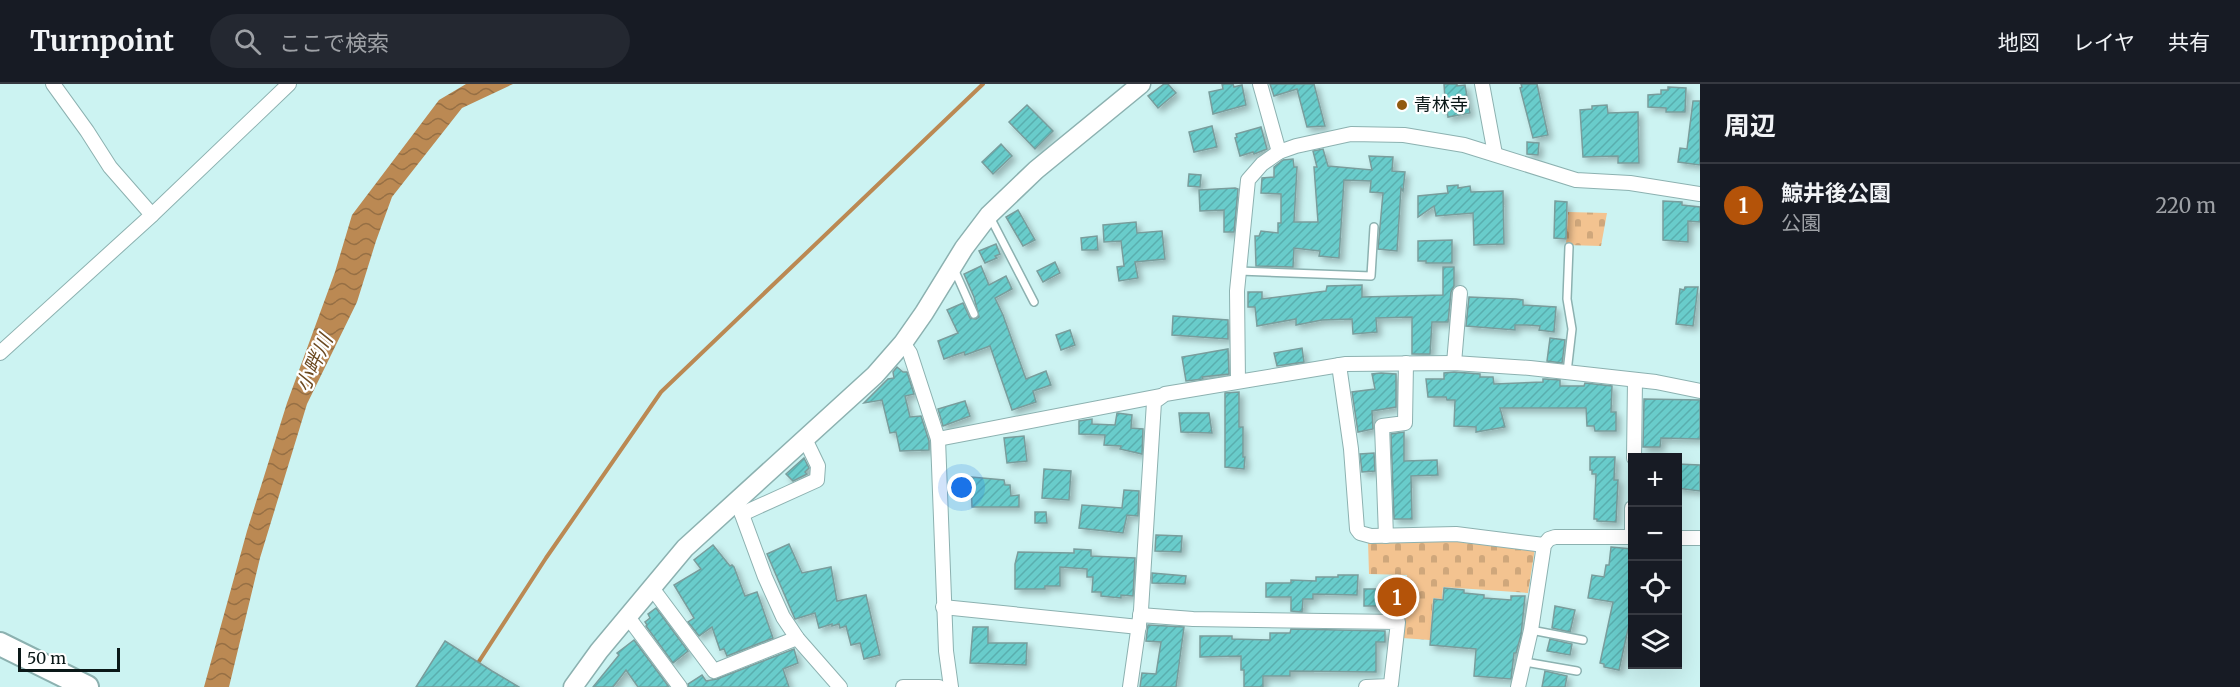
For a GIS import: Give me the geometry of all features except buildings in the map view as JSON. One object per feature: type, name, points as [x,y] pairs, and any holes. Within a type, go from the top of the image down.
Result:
[{"type":"main road","points":[[0,644],[87,687]]},
{"type":"street","points":[[53,84],[110,167],[152,215]]},
{"type":"street","points":[[0,353],[152,215],[289,84]]},
{"type":"street","points":[[573,687],[599,651],[686,548],[739,507],[805,439],[875,375],[924,313],[989,215],[1036,170],[1142,84]]},
{"type":"street","points":[[1260,84],[1280,152]]},
{"type":"street","points":[[1482,84],[1495,154]]},
{"type":"street","points":[[1238,381],[1236,291],[1248,180],[1262,164],[1280,152],[1296,146],[1351,134],[1404,135],[1464,144],[1576,180],[1630,183],[1700,194]]},
{"type":"street","points":[[1454,363],[1460,293]]},
{"type":"street","points":[[903,342],[910,353],[938,439],[943,607],[951,687]]},
{"type":"street","points":[[1386,536],[1382,426],[1405,423],[1406,363]]},
{"type":"street","points":[[938,439],[1165,394],[1339,364],[1454,363],[1567,372],[1700,391]]},
{"type":"street","points":[[1339,364],[1351,449],[1357,530],[1363,536],[1456,534],[1544,545]]},
{"type":"street","points":[[1634,453],[1635,380]]},
{"type":"street","points":[[1130,687],[1140,621],[1154,402],[1160,396]]},
{"type":"street","points":[[739,507],[817,480],[818,466],[805,439]]},
{"type":"street","points":[[739,507],[783,617],[797,638],[840,687]]},
{"type":"street","points":[[1518,687],[1531,630],[1544,545],[1549,539],[1555,537],[1628,537]]},
{"type":"street","points":[[1682,537],[1700,538]]},
{"type":"street","points":[[652,588],[714,671],[797,638]]},
{"type":"street","points":[[943,607],[1140,621],[1193,619],[1398,622],[1391,684],[1390,686],[1366,687]]},
{"type":"street","points":[[628,617],[680,687]]},
{"type":"street","points":[[903,687],[939,687]]},
{"type":"lane","points":[[989,215],[1034,302]]},
{"type":"lane","points":[[1239,271],[1371,276],[1374,227]]},
{"type":"lane","points":[[1567,372],[1572,330],[1567,299],[1569,247]]},
{"type":"lane","points":[[953,267],[974,314]]},
{"type":"lane","points":[[1531,630],[1583,640]]},
{"type":"lane","points":[[1525,662],[1577,671]]},
{"type":"green space","points":[[1568,212],[1607,213],[1601,246],[1566,245]]},
{"type":"green space","points":[[1457,539],[1535,548],[1528,593],[1443,587],[1442,599],[1433,598],[1430,640],[1402,638],[1407,575],[1369,574],[1368,541]]},
{"type":"green space","points":[[1390,576],[1406,576],[1402,617],[1389,618]]},
{"type":"water","name":"小畔川","points":[[466,84],[513,84],[462,108],[392,197],[357,302],[307,404],[260,558],[229,687],[204,687],[247,531],[287,403],[335,272],[352,215],[439,100]]},
{"type":"waterway","points":[[476,666],[546,558],[661,392],[983,84]]},
{"type":"place","name":"青林寺","points":[[1402,105]]},
{"type":"place","name":"鯨井後公園","points":[[1397,597]]}]
